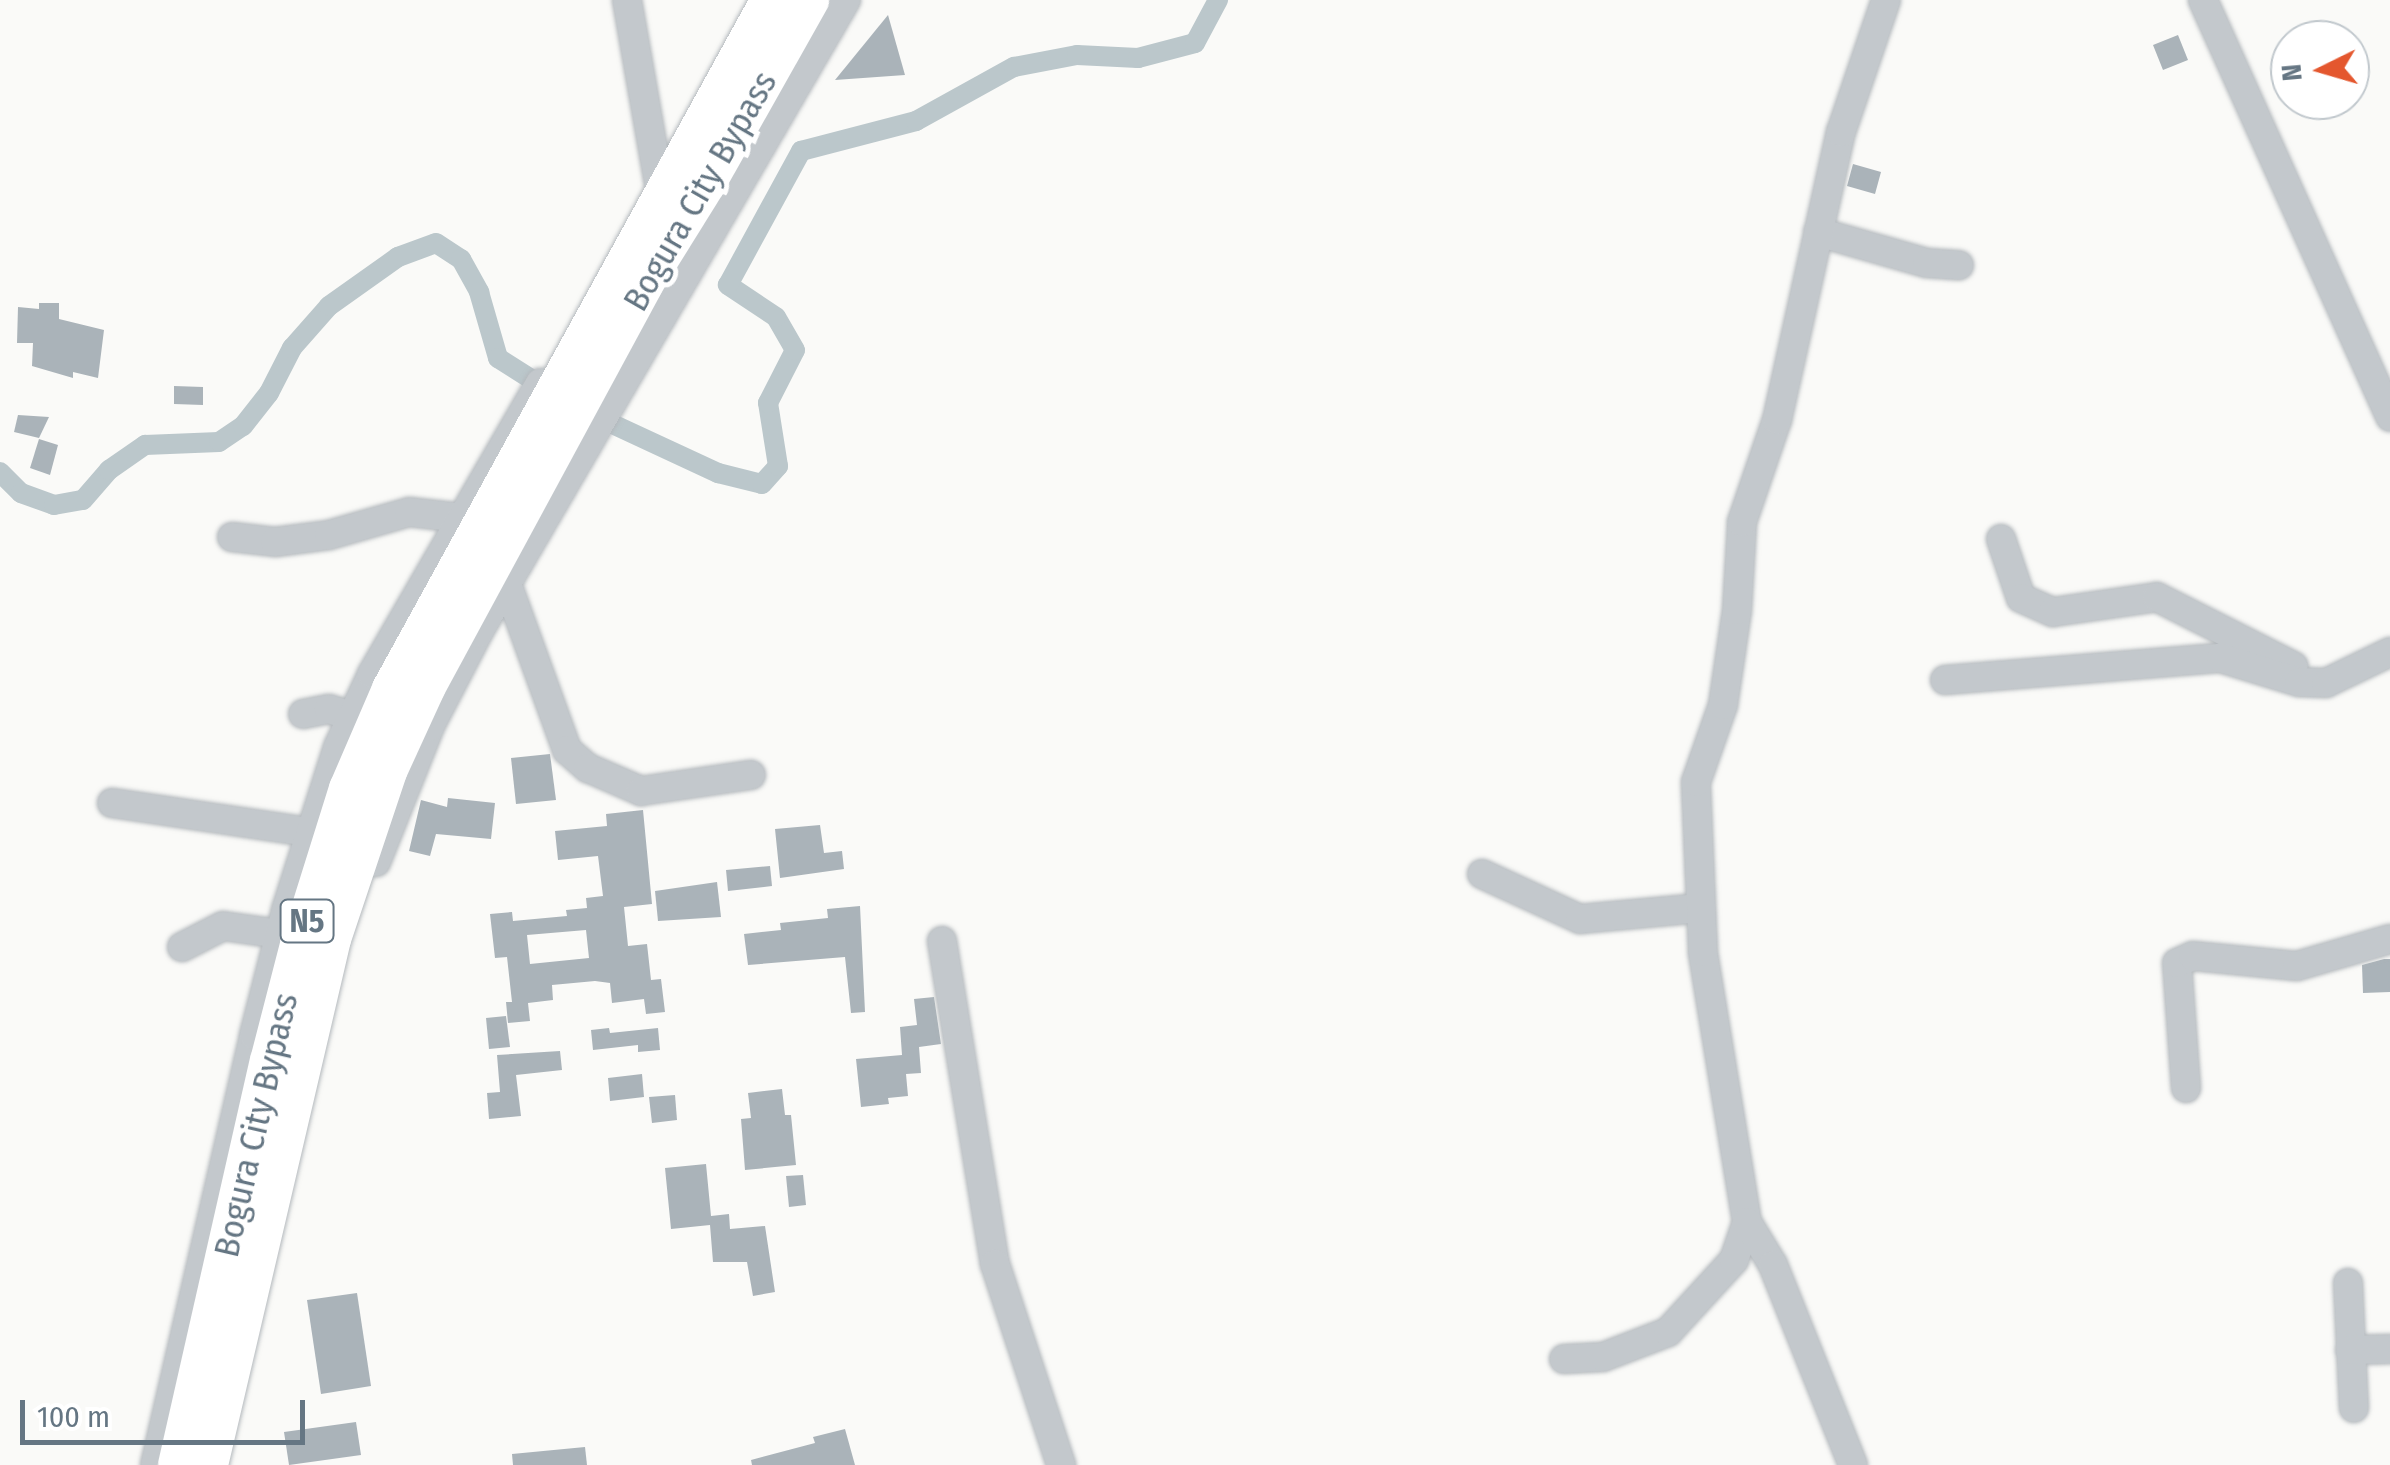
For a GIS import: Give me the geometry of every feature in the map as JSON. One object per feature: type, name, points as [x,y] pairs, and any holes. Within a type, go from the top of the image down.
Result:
[{"type":"highway","name":"Bogura City Bypass","points":[[583,378],[771,0]]},
{"type":"highway","name":"Bogura City Bypass","points":[[583,378],[706,183],[809,0]]},
{"type":"highway","points":[[555,424],[583,378]]},
{"type":"highway","name":"Bogura City Bypass","points":[[178,1465],[270,1061],[300,945],[349,789],[392,690],[555,424]]},
{"type":"highway","name":"Bogura City Bypass","points":[[208,1465],[331,939],[358,852],[425,688],[555,424]]},
{"type":"street","points":[[627,0],[659,182]]},
{"type":"street","points":[[583,378],[659,182],[757,0]]},
{"type":"street","points":[[154,1465],[280,934],[309,832],[352,716],[462,518],[555,424],[846,0]]},
{"type":"street","points":[[1853,1465],[1772,1266],[1747,1222],[1703,952],[1696,782],[1723,704],[1737,610],[1742,522],[1776,420],[1841,132],[1886,0]]},
{"type":"street","points":[[2202,0],[2390,417]]},
{"type":"street","points":[[1818,232],[1927,263],[1958,265]]},
{"type":"street","points":[[228,1465],[320,1052],[353,933],[430,726],[508,584],[555,424]]},
{"type":"street","points":[[232,537],[275,542],[328,535],[408,512],[462,518]]},
{"type":"street","points":[[2001,539],[2021,598],[2053,612],[2158,598],[2326,682]]},
{"type":"street","points":[[508,584],[566,750],[588,768],[641,790],[751,775]]},
{"type":"street","points":[[1945,680],[2221,658],[2299,682],[2326,682],[2390,652]]},
{"type":"street","points":[[302,714],[330,709],[352,716]]},
{"type":"street","points":[[112,802],[309,832]]},
{"type":"street","points":[[1482,874],[1580,918],[1700,908]]},
{"type":"street","points":[[182,946],[223,926],[280,934]]},
{"type":"street","points":[[2186,1088],[2177,963],[2193,956],[2296,966],[2390,938]]},
{"type":"street","points":[[942,941],[995,1264],[1061,1465]]},
{"type":"street","points":[[1564,1358],[1603,1357],[1668,1332],[1734,1260],[1747,1222]]},
{"type":"street","points":[[2348,1283],[2354,1408]]},
{"type":"street","points":[[2350,1350],[2390,1350]]},
{"type":"building","points":[[888,15],[905,75],[835,80]]},
{"type":"building","points":[[2178,35],[2188,60],[2163,70],[2153,45]]},
{"type":"building","points":[[1853,164],[1881,172],[1875,194],[1847,186]]},
{"type":"building","points":[[39,303],[59,303],[59,319],[104,330],[98,378],[73,372],[73,378],[32,366],[33,343],[17,343],[18,307],[39,309]]},
{"type":"building","points":[[174,386],[203,387],[203,405],[174,404]]},
{"type":"building","points":[[18,415],[49,417],[39,438],[14,432]]},
{"type":"building","points":[[39,439],[58,445],[50,475],[30,468]]},
{"type":"building","points":[[550,754],[556,800],[516,804],[511,758]]},
{"type":"building","points":[[448,798],[495,803],[491,839],[436,834],[430,856],[409,851],[421,800],[447,807]]},
{"type":"building","points":[[643,810],[652,904],[624,907],[628,946],[647,944],[651,980],[661,979],[665,1012],[646,1014],[644,999],[612,1003],[610,983],[595,981],[552,985],[553,1000],[528,1003],[530,1021],[508,1023],[506,1002],[512,1002],[507,957],[495,958],[490,914],[512,912],[513,921],[567,916],[566,910],[587,908],[586,898],[603,896],[598,856],[558,860],[555,831],[607,826],[606,814]],"holes":[[[586,930],[589,958],[530,964],[527,935]]]},
{"type":"building","points":[[820,825],[824,853],[842,851],[844,869],[780,878],[775,829]]},
{"type":"building","points":[[770,866],[772,886],[728,891],[726,870]]},
{"type":"building","points":[[717,882],[721,917],[658,921],[655,891]]},
{"type":"building","points":[[860,906],[865,1012],[851,1013],[845,957],[748,965],[744,934],[781,930],[780,923],[828,918],[827,909]]},
{"type":"building","points":[[2390,959],[2390,992],[2363,993],[2362,965]]},
{"type":"building","points":[[934,997],[941,1044],[919,1047],[921,1073],[906,1074],[908,1096],[888,1098],[889,1104],[861,1107],[856,1059],[902,1055],[900,1027],[917,1025],[914,999]]},
{"type":"building","points":[[506,1016],[510,1047],[489,1049],[486,1018]]},
{"type":"building","points":[[609,1028],[610,1033],[658,1028],[660,1050],[638,1052],[638,1045],[593,1050],[591,1030]]},
{"type":"building","points":[[560,1051],[562,1070],[516,1075],[521,1116],[489,1119],[487,1093],[500,1092],[497,1055]]},
{"type":"building","points":[[642,1074],[644,1097],[610,1101],[608,1078]]},
{"type":"building","points":[[782,1089],[785,1115],[791,1115],[796,1165],[745,1170],[741,1119],[751,1118],[748,1093]]},
{"type":"building","points":[[675,1095],[677,1120],[652,1123],[649,1097]]},
{"type":"building","points":[[706,1164],[711,1216],[729,1214],[730,1229],[765,1226],[775,1292],[753,1296],[747,1262],[713,1262],[710,1225],[671,1229],[665,1168]]},
{"type":"building","points":[[803,1175],[806,1205],[789,1207],[786,1176]]},
{"type":"building","points":[[357,1293],[371,1386],[321,1394],[307,1300]]},
{"type":"building","points":[[356,1422],[361,1455],[289,1465],[284,1432]]},
{"type":"building","points":[[845,1429],[855,1465],[752,1465],[751,1460],[815,1443],[813,1437]]},
{"type":"building","points":[[585,1447],[587,1465],[513,1465],[512,1454]]},
{"type":"waterway","points":[[593,415],[718,473],[762,484],[778,466],[768,403],[795,350],[776,317],[728,285],[801,151],[916,121],[1014,67],[1077,55],[1138,58],[1195,43],[1218,0]]},
{"type":"waterway","points":[[0,472],[21,493],[54,505],[83,500],[109,470],[145,445],[219,442],[243,426],[269,393],[292,348],[329,306],[398,257],[436,243],[461,259],[479,292],[498,358],[550,391]]}]
